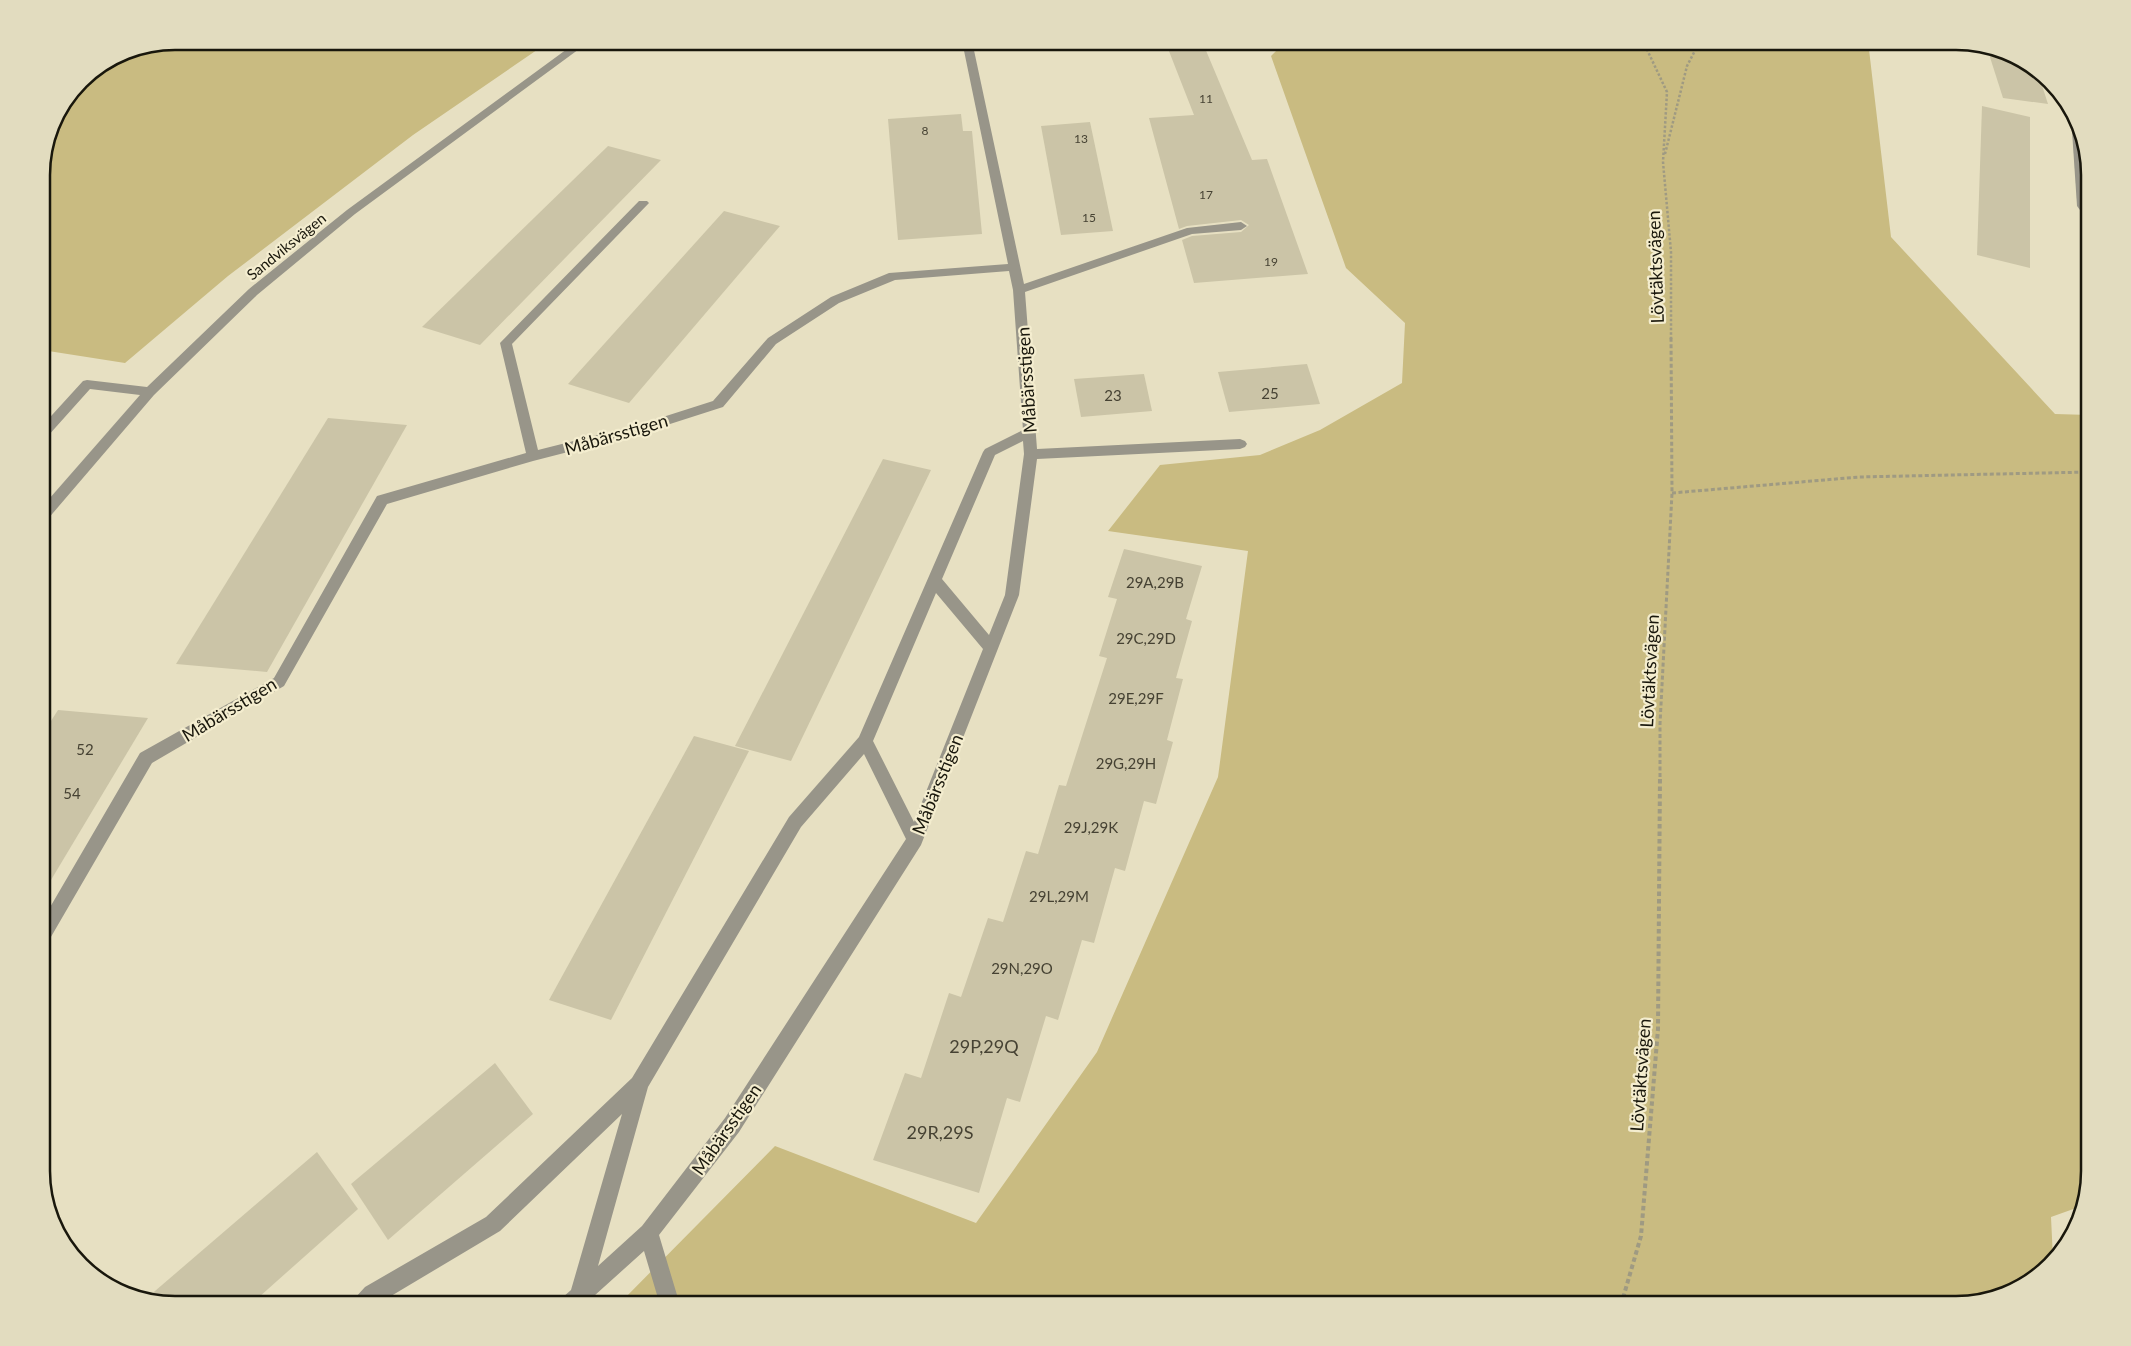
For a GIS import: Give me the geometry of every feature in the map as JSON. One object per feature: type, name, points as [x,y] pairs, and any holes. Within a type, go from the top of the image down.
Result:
[{"type":"street","name":"Sandviksvägen","points":[[50,507],[150,392],[253,292],[328,231],[573,50]]},
{"type":"street","name":"Måbärsstigen","points":[[578,1296],[649,1233],[732,1125],[915,840],[1012,595],[1031,454],[1019,290],[996,172],[969,50]]},
{"type":"street","points":[[2077,144],[2081,178]]},
{"type":"street","points":[[533,456],[506,343],[643,203]]},
{"type":"street","points":[[1019,290],[1191,231],[1241,226]]},
{"type":"street","name":"Måbärsstigen","points":[[50,922],[146,758],[279,682],[382,500],[533,456],[642,428],[718,404],[772,341],[835,300],[893,276],[1013,267]]},
{"type":"street","points":[[50,425],[87,384],[150,392]]},
{"type":"street","points":[[575,1296],[639,1085],[795,822],[865,741],[990,452],[1030,432]]},
{"type":"street","points":[[1031,454],[1240,444]]},
{"type":"street","points":[[935,582],[992,649]]},
{"type":"street","points":[[865,741],[915,840]]},
{"type":"street","points":[[370,1296],[492,1224],[639,1085]]},
{"type":"street","points":[[649,1233],[667,1296]]},
{"type":"path","name":"Lövtäktsvägen","points":[[1624,1296],[1641,1236],[1658,1029],[1660,724],[1672,493],[1671,252],[1664,162],[1667,92],[1647,50]]},
{"type":"path","points":[[1664,162],[1687,66],[1695,50]]},
{"type":"path","points":[[1672,493],[1859,477],[2081,472]]},
{"type":"path","points":[[50,547],[55,541]]},
{"type":"shaded area","points":[[166,50],[537,50],[413,135],[228,276],[125,363],[50,351],[50,166],[52,150],[59,127],[71,105],[86,86],[105,71],[127,59],[150,52]]},
{"type":"shaded area","points":[[1277,50],[1869,50],[1891,237],[2055,414],[2081,415],[2080,1188],[2075,1208],[2051,1217],[2053,1251],[2026,1275],[2004,1287],[1989,1292],[1956,1296],[627,1296],[775,1146],[976,1223],[1097,1052],[1218,777],[1248,551],[1108,531],[1160,465],[1260,455],[1320,430],[1402,383],[1405,323],[1346,268],[1271,56]]},
{"type":"building","points":[[1169,50],[1206,50],[1252,160],[1267,159],[1308,274],[1194,283],[1182,240],[1192,236],[1241,232],[1249,225],[1241,220],[1187,226],[1179,229],[1149,118],[1194,115]]},
{"type":"building","points":[[1989,54],[2012,63],[2041,83],[2048,104],[2003,98]]},
{"type":"building","points":[[1982,106],[2030,117],[2030,268],[1977,255]]},
{"type":"building","points":[[961,114],[963,131],[972,131],[982,234],[898,240],[888,119]]},
{"type":"building","points":[[1090,122],[1113,231],[1061,235],[1041,126]]},
{"type":"building","points":[[608,146],[661,160],[480,345],[422,327]]},
{"type":"building","points":[[724,211],[780,226],[629,403],[568,384]]},
{"type":"building","points":[[1307,364],[1320,404],[1229,412],[1218,372]]},
{"type":"building","points":[[1144,374],[1152,411],[1081,417],[1074,379]]},
{"type":"building","points":[[328,418],[407,425],[267,672],[176,664]]},
{"type":"building","points":[[883,459],[931,470],[791,761],[735,746]]},
{"type":"building","points":[[1124,549],[1202,566],[1186,619],[1192,621],[1176,678],[1183,679],[1167,740],[1173,742],[1156,804],[1144,801],[1125,871],[1115,868],[1094,943],[1082,940],[1058,1020],[1046,1016],[1020,1102],[1007,1098],[979,1193],[873,1160],[905,1073],[921,1078],[949,993],[961,997],[988,918],[1003,922],[1026,851],[1038,854],[1059,785],[1066,786],[1107,658],[1099,656],[1117,599],[1108,597]]},
{"type":"building","points":[[58,710],[148,718],[50,882],[50,722]]},
{"type":"building","points":[[694,736],[749,751],[611,1020],[549,1000]]},
{"type":"building","points":[[495,1063],[533,1114],[388,1240],[351,1184]]},
{"type":"building","points":[[317,1152],[358,1209],[260,1296],[175,1296],[152,1294]]}]
